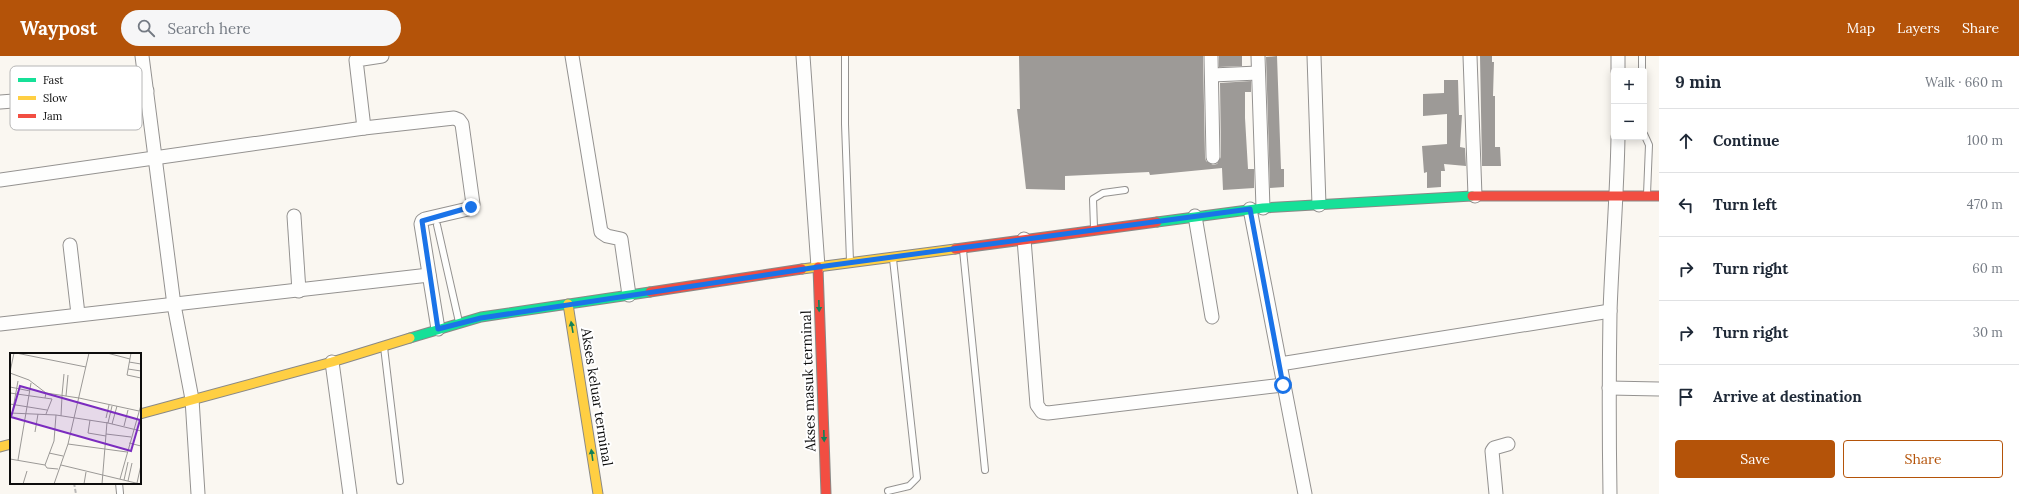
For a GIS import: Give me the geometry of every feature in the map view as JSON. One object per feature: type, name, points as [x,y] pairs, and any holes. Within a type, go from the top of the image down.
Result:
[{"type":"street","points":[[142,56],[154,159],[174,305],[192,399],[198,494]]},
{"type":"street","points":[[364,128],[352,58],[382,56]]},
{"type":"street","points":[[572,56],[602,232],[607,236],[621,239],[629,295]]},
{"type":"street","points":[[803,56],[818,267]]},
{"type":"street","points":[[1211,56],[1213,157]]},
{"type":"street","points":[[1258,56],[1256,209],[1283,385],[1305,494]]},
{"type":"street","points":[[1314,56],[1319,205]]},
{"type":"street","points":[[1470,56],[1475,196]]},
{"type":"street","points":[[1618,56],[1618,68]]},
{"type":"street","points":[[1212,75],[1258,73]]},
{"type":"street","points":[[142,91],[147,91]]},
{"type":"street","points":[[0,102],[10,101]]},
{"type":"street","points":[[0,180],[364,128],[454,118],[459,120],[462,124],[473,204],[468,209],[422,221],[438,329]]},
{"type":"street","points":[[1610,494],[1610,311],[1617,195],[1618,140]]},
{"type":"street","points":[[141,414],[332,362],[438,329],[481,318],[850,262],[1256,209],[1475,196],[1659,196]]},
{"type":"street","points":[[294,216],[299,291]]},
{"type":"street","points":[[1195,216],[1212,317]]},
{"type":"street","points":[[1024,239],[1036,405],[1042,412],[1048,413],[1283,385]]},
{"type":"street","points":[[70,245],[78,314]]},
{"type":"street","name":"Akses masuk terminal","points":[[818,267],[826,494]]},
{"type":"street","points":[[0,324],[429,275]]},
{"type":"street","name":"Akses keluar terminal","points":[[568,304],[598,494]]},
{"type":"street","points":[[1280,364],[1610,311]]},
{"type":"street","points":[[332,362],[350,494]]},
{"type":"street","points":[[1609,388],[1659,389]]},
{"type":"street","points":[[0,447],[10,444]]},
{"type":"street","points":[[1496,494],[1492,451],[1494,448],[1508,444]]},
{"type":"lane","points":[[845,56],[845,124],[850,262]]},
{"type":"lane","points":[[1642,56],[1642,68]]},
{"type":"lane","points":[[1647,140],[1649,145],[1647,196]]},
{"type":"lane","points":[[1094,230],[1093,199],[1104,193],[1125,190]]},
{"type":"lane","points":[[438,225],[460,323]]},
{"type":"lane","points":[[963,247],[985,470]]},
{"type":"lane","points":[[888,490],[910,486],[917,478],[893,257]]},
{"type":"lane","points":[[384,346],[400,481]]},
{"type":"lane","points":[[119,484],[120,493]]},
{"type":"path","points":[[74,484],[76,494]]},
{"type":"building","points":[[1019,56],[1203,56],[1205,157],[1206,161],[1213,165],[1217,164],[1221,157],[1220,83],[1251,81],[1251,92],[1245,92],[1245,118],[1248,169],[1254,169],[1254,188],[1223,190],[1222,168],[1150,175],[1149,172],[1065,176],[1065,190],[1026,189],[1017,109],[1020,109]]},
{"type":"building","points":[[1219,56],[1242,56],[1242,66],[1219,67]]},
{"type":"building","points":[[1277,56],[1281,169],[1284,169],[1284,187],[1270,188],[1266,57]]},
{"type":"building","points":[[1480,56],[1492,56],[1492,62],[1494,62],[1493,96],[1495,96],[1495,147],[1500,147],[1501,166],[1482,166]]},
{"type":"building","points":[[1444,80],[1458,80],[1459,115],[1462,115],[1460,147],[1465,148],[1466,166],[1444,164],[1445,171],[1441,171],[1441,187],[1427,188],[1427,172],[1424,173],[1422,146],[1447,144],[1447,114],[1423,116],[1423,94],[1444,93]]},
{"type":"traffic: fast","points":[[1157,222],[1263,208],[1472,196]]},
{"type":"traffic: fast","points":[[410,338],[481,317],[650,292]]},
{"type":"traffic: slow","points":[[802,269],[955,249]]},
{"type":"traffic: slow","points":[[568,304],[598,494]]},
{"type":"traffic: slow","points":[[141,414],[332,362],[410,338]]},
{"type":"traffic: slow","points":[[0,447],[10,444]]},
{"type":"traffic: jam","points":[[1472,196],[1659,196]]},
{"type":"traffic: jam","points":[[955,249],[1157,222]]},
{"type":"traffic: jam","points":[[818,267],[826,494]]},
{"type":"traffic: jam","points":[[650,292],[802,269]]},
{"type":"route","points":[[471,207],[426,219],[422,221],[421,224],[438,329],[481,318],[568,304],[747,279],[818,267],[1250,209],[1283,385]]}]
